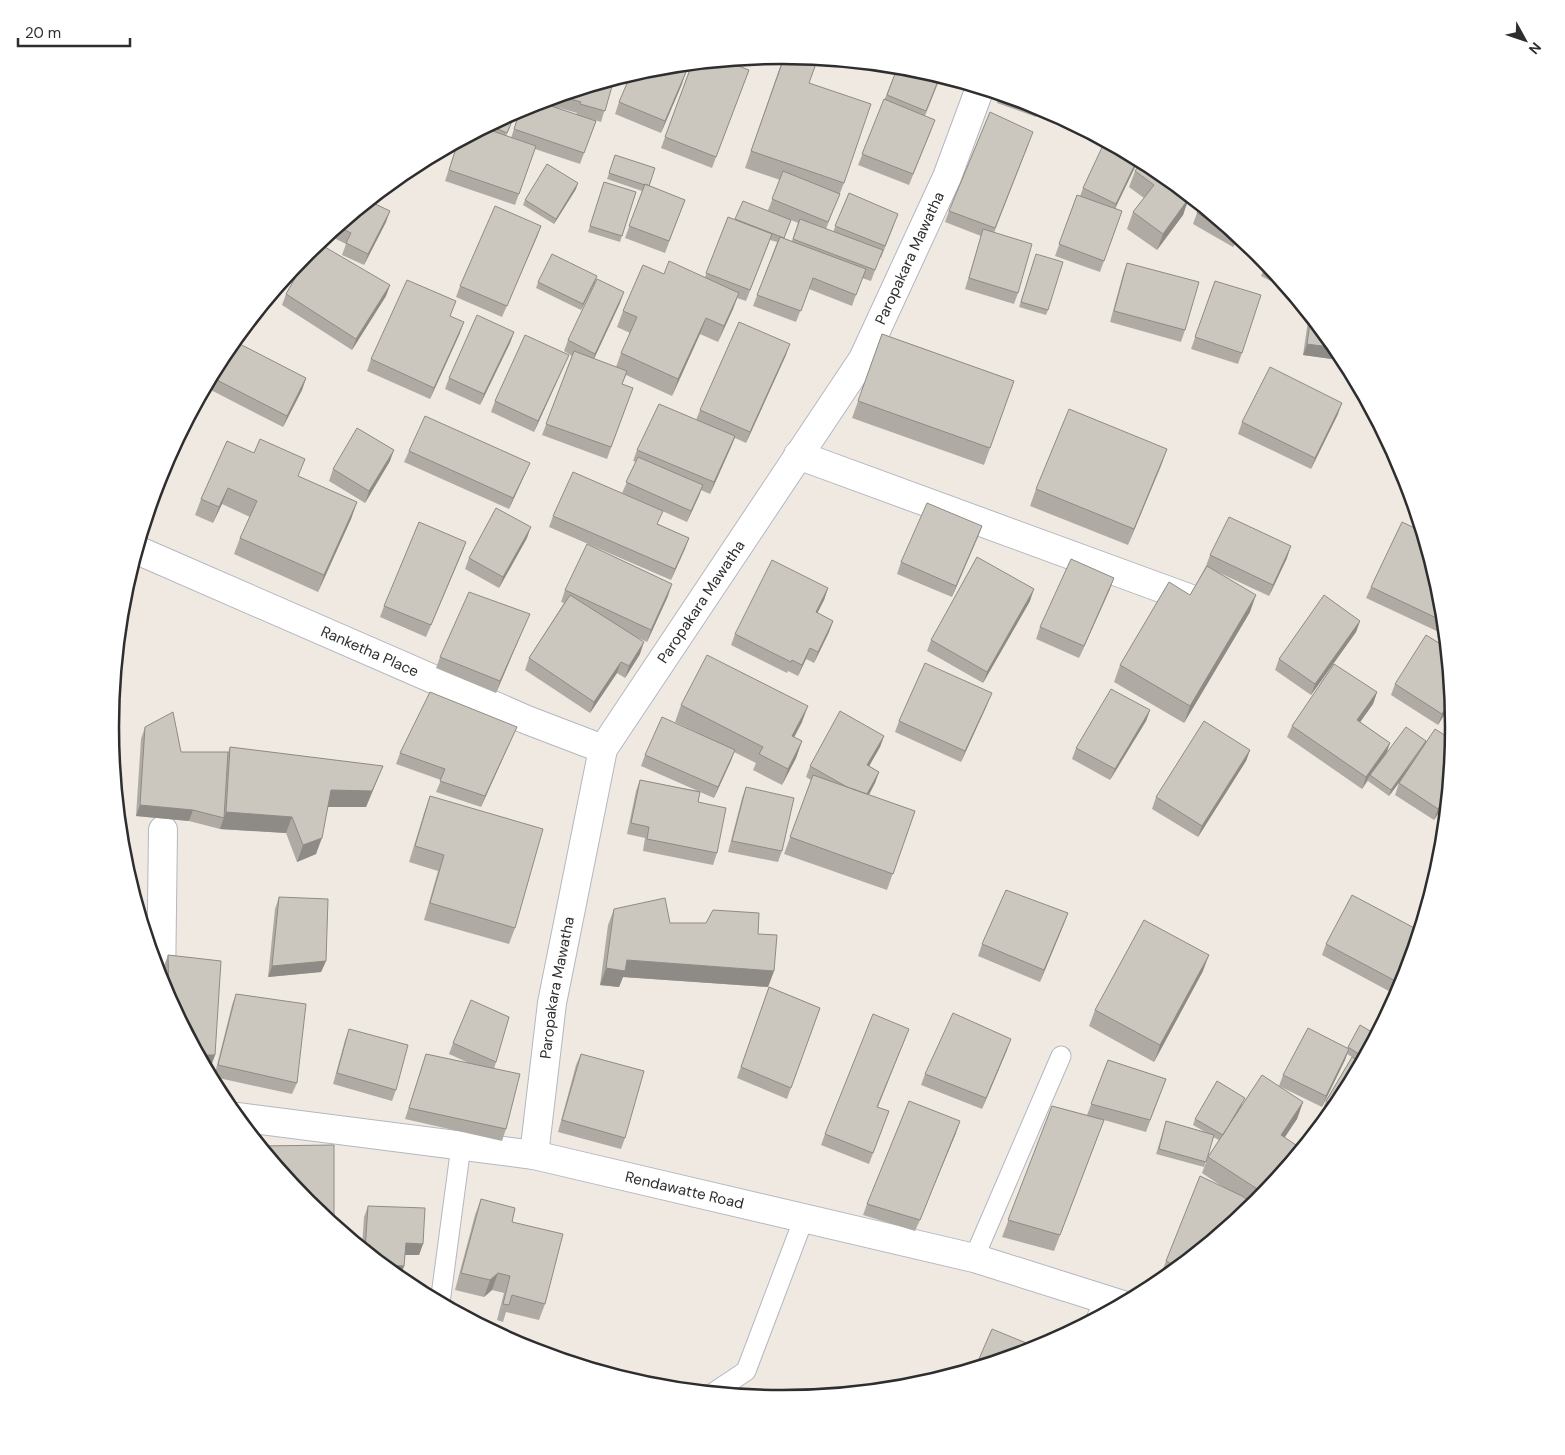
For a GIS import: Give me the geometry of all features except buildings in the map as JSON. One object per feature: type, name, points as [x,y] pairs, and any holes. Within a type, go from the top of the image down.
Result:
[{"type":"street","name":"Paropakara Mawatha","points":[[534,1155],[552,1003],[603,749],[863,359],[947,177],[978,93]]},
{"type":"street","points":[[798,455],[1192,598]]},
{"type":"street","name":"Ranketha Place","points":[[142,552],[518,716],[603,749]]},
{"type":"street","points":[[161,961],[163,830]]},
{"type":"street","name":"Rendawatte Road","points":[[247,1118],[534,1155],[974,1258],[1105,1307]]},
{"type":"lane","points":[[974,1258],[1061,1056]]},
{"type":"lane","points":[[441,1296],[461,1146]]},
{"type":"lane","points":[[720,1388],[746,1370],[804,1218]]}]
